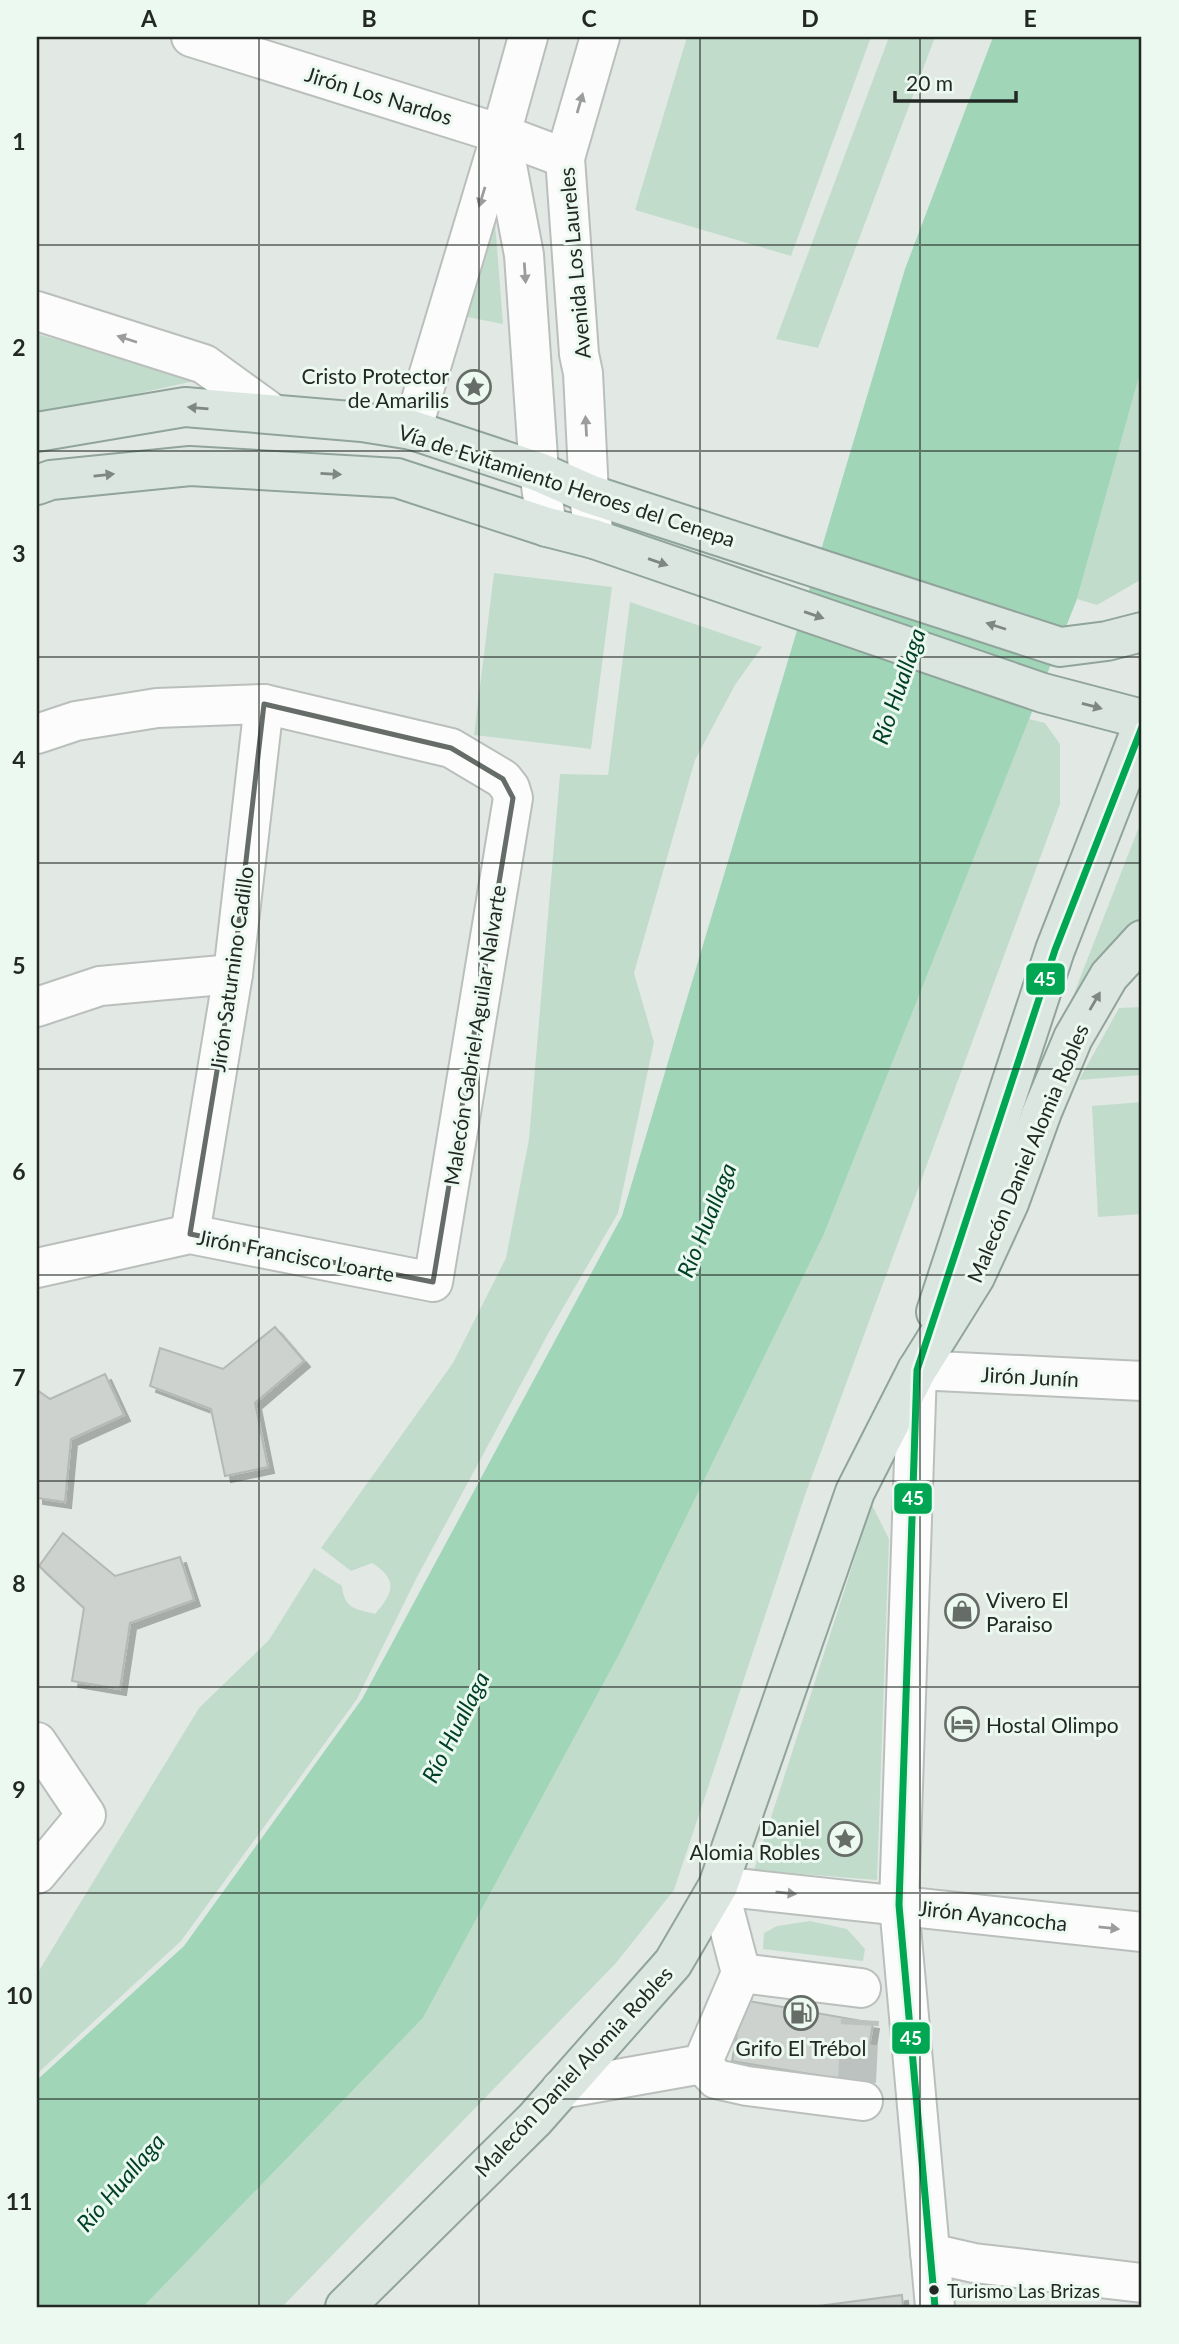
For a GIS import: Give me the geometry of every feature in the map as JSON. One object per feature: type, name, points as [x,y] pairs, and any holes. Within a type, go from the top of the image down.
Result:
[{"type":"main road","name":"Vía de Evitamiento Heroes del Cenepa","points":[[37,432],[185,407],[362,422],[412,430],[538,472],[589,494],[1060,647],[1107,641],[1142,632]]},
{"type":"main road","name":"Vía de Evitamiento Heroes del Cenepa","points":[[37,485],[51,480],[190,466],[397,478],[547,527],[594,539],[1043,693],[1142,719]]},
{"type":"main road","name":"Malecón Daniel Alomia Robles","points":[[917,1370],[1055,950],[1142,727]]},
{"type":"main road","name":"Malecón Daniel Alomia Robles","points":[[345,2307],[535,2119],[673,1963],[718,1886],[855,1492],[917,1370],[975,1277],[1009,1203],[1042,1112],[1073,1038],[1109,976],[1142,940]]},
{"type":"street","name":"Jirón Los Nardos","points":[[191,37],[501,134],[565,158]]},
{"type":"street","points":[[412,430],[528,37]]},
{"type":"street","name":"Avenida Los Laureles","points":[[594,539],[565,158],[600,37]]},
{"type":"street","points":[[501,134],[524,254],[538,472],[547,527]]},
{"type":"street","points":[[37,311],[204,364],[273,414]]},
{"type":"street","points":[[37,734],[76,721],[157,708],[264,704]]},
{"type":"street","name":"Malecón Gabriel Aguilar Nalvarte","points":[[264,704],[451,748],[503,779],[513,798],[433,1282]]},
{"type":"street","name":"Jirón Saturnino Cadillo","points":[[190,1234],[233,974],[264,704]]},
{"type":"street","points":[[37,1007],[100,986],[233,974]]},
{"type":"street","name":"Jirón Francisco Loarte","points":[[37,1268],[190,1234],[433,1282]]},
{"type":"street","points":[[917,1370],[901,1923],[935,2307]]},
{"type":"street","name":"Jirón Junín","points":[[917,1370],[1142,1381]]},
{"type":"street","points":[[37,1742],[86,1815],[37,1874]]},
{"type":"street","points":[[702,2064],[741,1973],[718,1886]]},
{"type":"street","name":"Jirón Ayancocha","points":[[718,1886],[901,1923],[1142,1932]]},
{"type":"street","points":[[741,1973],[861,2004],[901,1923]]},
{"type":"street","points":[[702,2064],[716,2079],[747,2086],[860,2091],[920,2138]]},
{"type":"street","points":[[561,2089],[702,2064]]},
{"type":"street","points":[[930,2253],[974,2263],[1142,2283]]},
{"type":"highlighted area","points":[[264,704],[451,748],[503,779],[513,798],[433,1282],[190,1234],[233,974]]},
{"type":"shaded area","points":[[687,37],[871,37],[791,256],[635,210]]},
{"type":"shaded area","points":[[889,37],[935,37],[818,348],[776,339]]},
{"type":"shaded area","points":[[495,222],[503,324],[467,317]]},
{"type":"shaded area","points":[[37,334],[112,355],[121,350],[203,379],[37,416]]},
{"type":"shaded area","points":[[1142,366],[1142,579],[1097,605],[1077,599]]},
{"type":"shaded area","points":[[494,573],[612,587],[591,749],[474,735]]},
{"type":"shaded area","points":[[630,602],[762,647],[735,685],[695,760],[634,973],[654,1042],[618,1213],[549,1332],[416,1579],[357,1699],[181,1941],[37,2074],[37,1974],[199,1708],[269,1640],[314,1568],[342,1586],[348,1603],[362,1611],[375,1614],[389,1593],[390,1581],[381,1569],[372,1563],[351,1571],[321,1548],[453,1363],[506,1258],[529,1139],[560,774],[608,775]]},
{"type":"shaded area","points":[[1029,719],[1045,723],[1060,744],[1060,804],[805,1495],[674,1890],[616,1963],[282,2307],[143,2307],[423,2018],[622,1649],[824,1234]]},
{"type":"shaded area","points":[[1142,819],[1142,925],[976,1245]]},
{"type":"shaded area","points":[[1142,1007],[1142,1075],[1079,1080],[1119,1008]]},
{"type":"shaded area","points":[[1142,1102],[1142,1214],[1098,1217],[1092,1106]]},
{"type":"shaded area","points":[[872,1505],[889,1539],[877,1880],[754,1870]]},
{"type":"shaded area","points":[[810,1921],[847,1929],[865,1949],[863,1961],[763,1949],[764,1933],[777,1926]]},
{"type":"water","name":"Río Huallaga","points":[[993,37],[1142,37],[1142,366],[1077,599],[824,1234],[622,1649],[423,2018],[143,2307],[37,2307],[37,2080],[184,1946],[362,1699],[622,1216],[905,269]]},
{"type":"building","points":[[275,1327],[304,1361],[255,1403],[268,1467],[225,1476],[211,1409],[150,1386],[160,1348],[223,1369]]},
{"type":"building","points":[[105,1374],[124,1415],[71,1439],[65,1502],[37,1498],[37,1390],[50,1399]]},
{"type":"building","points":[[63,1533],[115,1576],[180,1557],[194,1600],[130,1623],[120,1689],[72,1681],[84,1608],[39,1566]]},
{"type":"building","points":[[743,2000],[873,2023],[863,2083],[732,2061]]},
{"type":"building","points":[[902,2295],[903,2307],[811,2307]]},
{"type":"tunnel","points":[[857,2082],[860,2020]]},
{"type":"transit line","name":"45","points":[[935,2307],[899,1905],[917,1370],[1055,950],[1142,727]]},
{"type":"place","name":"Cristo Protector de Amarilis","points":[[474,387]]},
{"type":"place","name":"Vivero El Paraiso","points":[[962,1611]]},
{"type":"place","name":"Hostal Olimpo","points":[[962,1724]]},
{"type":"place","name":"Daniel Alomia Robles","points":[[845,1839]]},
{"type":"place","name":"Grifo El Trébol","points":[[801,2013]]},
{"type":"place","name":"Turismo Las Brizas","points":[[934,2290]]}]
